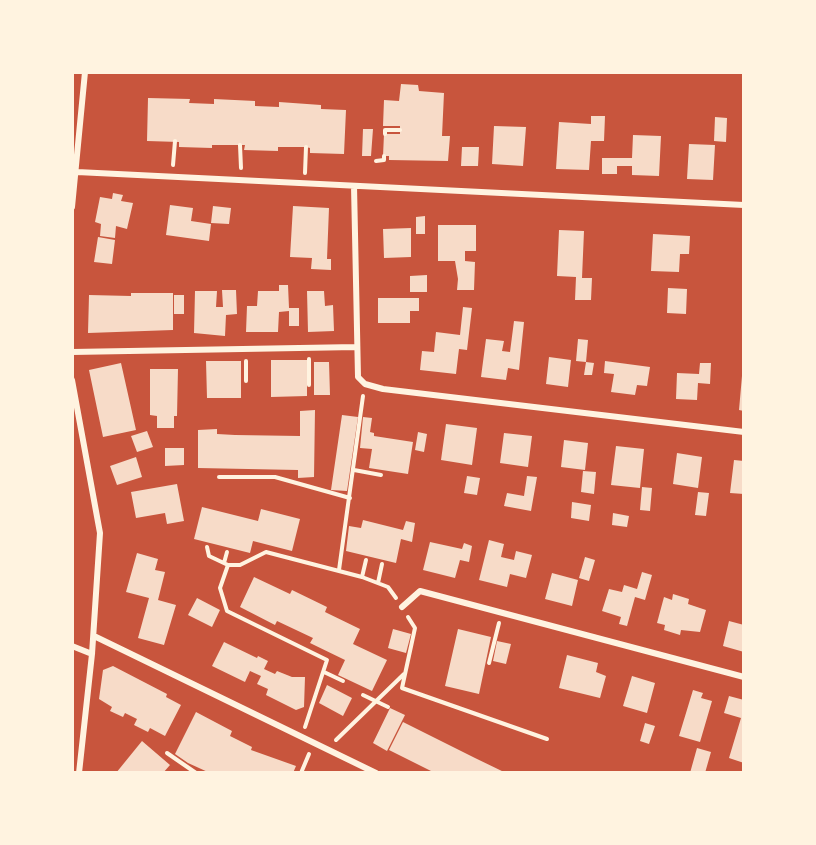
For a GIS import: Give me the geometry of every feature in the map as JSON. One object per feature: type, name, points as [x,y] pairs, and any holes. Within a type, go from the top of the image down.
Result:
[{"type":"street","points":[[72,207],[85,72]]},
{"type":"street","points":[[77,172],[744,205]]},
{"type":"street","points":[[354,186],[356,347],[358,377],[364,384],[383,389],[744,432]]},
{"type":"street","points":[[72,352],[356,347]]},
{"type":"street","points":[[72,380],[100,533],[94,636],[79,773]]},
{"type":"street","points":[[402,607],[420,591],[744,677]]},
{"type":"street","points":[[94,636],[376,773]]},
{"type":"street","points":[[72,646],[92,654]]},
{"type":"path","points":[[385,134],[385,130],[400,130]]},
{"type":"path","points":[[172,178],[175,141]]},
{"type":"path","points":[[240,145],[241,181]]},
{"type":"path","points":[[305,185],[306,147]]},
{"type":"path","points":[[376,161],[384,159],[384,156]]},
{"type":"path","points":[[309,348],[309,385]]},
{"type":"path","points":[[245,350],[246,381]]},
{"type":"path","points":[[339,570],[351,498],[364,384]]},
{"type":"path","points":[[354,470],[381,475]]},
{"type":"path","points":[[219,477],[275,477],[351,498]]},
{"type":"path","points":[[207,547],[209,556],[226,564],[240,565],[266,552],[339,570],[388,587],[415,628],[402,687],[547,739]]},
{"type":"path","points":[[227,552],[220,588],[227,611],[327,660],[302,736]]},
{"type":"path","points":[[362,577],[366,560]]},
{"type":"path","points":[[378,583],[382,564]]},
{"type":"path","points":[[489,663],[501,612]]},
{"type":"path","points":[[324,672],[343,681]]},
{"type":"path","points":[[327,749],[405,674]]},
{"type":"path","points":[[363,694],[388,707]]},
{"type":"path","points":[[300,748],[320,758]]},
{"type":"path","points":[[167,753],[196,773]]},
{"type":"path","points":[[301,773],[310,753]]},
{"type":"building","points":[[401,84],[418,85],[419,91],[444,93],[442,136],[450,136],[448,161],[389,160],[389,156],[383,156],[384,134],[400,134],[400,126],[383,126],[384,100],[399,101]]},
{"type":"building","points":[[148,98],[190,99],[189,103],[214,104],[214,99],[255,101],[255,106],[279,107],[279,102],[321,105],[321,109],[346,110],[344,154],[310,153],[310,148],[306,147],[278,147],[278,151],[244,150],[245,145],[212,145],[212,148],[179,147],[179,142],[147,141]]},
{"type":"building","points":[[591,116],[605,116],[604,141],[591,141],[589,170],[556,169],[559,122],[591,124]]},
{"type":"building","points":[[715,117],[727,118],[726,142],[714,141]]},
{"type":"building","points":[[494,126],[526,127],[523,166],[492,164]]},
{"type":"building","points":[[363,129],[373,129],[371,156],[362,156]]},
{"type":"building","points":[[633,135],[661,136],[659,176],[632,175],[632,166],[617,166],[617,174],[602,174],[602,158],[632,158]]},
{"type":"building","points":[[689,144],[715,145],[713,180],[687,179]]},
{"type":"building","points":[[462,147],[479,147],[478,166],[461,166]]},
{"type":"building","points":[[113,193],[123,195],[121,201],[133,203],[127,229],[116,226],[115,238],[100,236],[101,224],[95,222],[100,197],[112,199]]},
{"type":"building","points":[[170,205],[193,208],[191,221],[211,224],[209,241],[166,235]]},
{"type":"building","points":[[213,206],[231,208],[229,224],[211,223]]},
{"type":"building","points":[[293,206],[329,208],[327,259],[331,259],[331,270],[311,269],[312,258],[290,257]]},
{"type":"building","points":[[425,216],[425,234],[416,234],[416,217]]},
{"type":"building","points":[[438,225],[476,225],[476,251],[465,251],[465,261],[475,262],[474,290],[457,290],[455,261],[438,261]]},
{"type":"building","points":[[411,228],[411,257],[384,258],[383,229]]},
{"type":"building","points":[[559,230],[584,231],[582,278],[592,278],[591,300],[575,300],[576,277],[557,276]]},
{"type":"building","points":[[653,234],[690,236],[689,254],[680,254],[679,272],[651,271]]},
{"type":"building","points":[[98,237],[115,240],[112,264],[94,262]]},
{"type":"building","points":[[427,275],[427,292],[410,292],[410,276]]},
{"type":"building","points":[[279,285],[288,285],[289,308],[299,308],[299,326],[289,326],[289,311],[279,312],[278,332],[246,332],[247,306],[257,306],[258,291],[279,291]]},
{"type":"building","points":[[668,288],[687,289],[686,314],[667,313]]},
{"type":"building","points":[[222,290],[236,290],[237,314],[226,315],[225,336],[194,333],[195,291],[217,291],[216,307],[223,307]]},
{"type":"building","points":[[307,291],[324,291],[325,306],[333,305],[334,331],[308,332]]},
{"type":"building","points":[[131,293],[173,293],[173,330],[88,333],[89,295],[131,296]]},
{"type":"building","points":[[174,295],[184,295],[184,314],[174,314]]},
{"type":"building","points":[[378,298],[419,298],[419,311],[410,311],[410,323],[378,323]]},
{"type":"building","points":[[463,307],[472,308],[467,350],[459,349],[456,374],[420,370],[422,351],[434,352],[436,332],[460,335]]},
{"type":"building","points":[[514,321],[524,322],[519,370],[508,368],[506,380],[481,377],[486,339],[504,341],[502,351],[510,352]]},
{"type":"building","points":[[578,339],[588,340],[586,362],[576,361]]},
{"type":"building","points":[[549,357],[571,360],[568,387],[546,384]]},
{"type":"building","points":[[271,360],[307,360],[307,396],[271,397]]},
{"type":"building","points":[[206,361],[241,361],[241,398],[207,398]]},
{"type":"building","points":[[605,361],[650,367],[647,386],[637,385],[635,395],[611,392],[614,374],[604,373]]},
{"type":"building","points":[[314,362],[329,362],[330,395],[314,395]]},
{"type":"building","points":[[586,362],[594,363],[592,375],[584,375]]},
{"type":"building","points":[[121,363],[136,430],[103,437],[89,370]]},
{"type":"building","points":[[700,363],[711,363],[710,384],[698,383],[697,400],[676,399],[677,373],[699,374]]},
{"type":"building","points":[[150,369],[178,369],[177,416],[174,416],[174,428],[157,428],[157,416],[150,415]]},
{"type":"building","points":[[742,376],[744,376],[744,411],[739,410]]},
{"type":"building","points":[[315,410],[314,477],[298,478],[298,470],[198,468],[198,430],[217,429],[217,434],[300,436],[300,411]]},
{"type":"building","points":[[342,415],[358,417],[347,491],[331,490]]},
{"type":"building","points":[[363,417],[372,418],[370,432],[374,433],[374,436],[413,442],[408,474],[369,468],[372,449],[360,448]]},
{"type":"building","points":[[446,424],[477,428],[472,465],[441,460]]},
{"type":"building","points":[[147,431],[153,447],[137,452],[131,436]]},
{"type":"building","points":[[418,432],[427,434],[424,452],[415,450]]},
{"type":"building","points":[[504,433],[532,436],[528,467],[500,463]]},
{"type":"building","points":[[564,440],[588,443],[585,470],[561,467]]},
{"type":"building","points":[[616,446],[644,449],[640,488],[611,485]]},
{"type":"building","points":[[165,448],[184,448],[184,465],[165,466]]},
{"type":"building","points":[[677,453],[702,457],[698,488],[673,484]]},
{"type":"building","points":[[136,457],[142,477],[117,485],[110,466]]},
{"type":"building","points":[[734,460],[744,461],[744,494],[730,493]]},
{"type":"building","points":[[583,471],[596,472],[594,494],[581,492]]},
{"type":"building","points":[[467,476],[480,478],[477,495],[464,493]]},
{"type":"building","points":[[527,476],[537,477],[531,511],[504,506],[507,493],[524,496]]},
{"type":"building","points":[[177,484],[184,521],[167,524],[165,513],[136,518],[131,492]]},
{"type":"building","points":[[642,487],[652,488],[650,511],[640,510]]},
{"type":"building","points":[[698,492],[709,493],[706,516],[695,515]]},
{"type":"building","points":[[572,502],[591,505],[589,521],[571,518]]},
{"type":"building","points":[[202,507],[258,521],[261,509],[300,519],[292,551],[253,541],[250,553],[194,539]]},
{"type":"building","points":[[613,513],[629,516],[627,527],[612,525]]},
{"type":"building","points":[[363,520],[403,530],[406,521],[415,523],[412,542],[401,539],[396,563],[346,551],[349,526],[361,528]]},
{"type":"building","points":[[489,540],[504,544],[501,557],[514,560],[516,551],[532,555],[526,578],[510,574],[507,587],[479,580]]},
{"type":"building","points":[[430,542],[462,549],[464,543],[472,546],[469,562],[460,560],[455,578],[423,570]]},
{"type":"building","points":[[137,553],[158,559],[155,570],[165,572],[158,600],[176,605],[164,645],[138,638],[149,598],[126,592]]},
{"type":"building","points":[[585,557],[595,560],[589,581],[579,578]]},
{"type":"building","points":[[642,572],[652,575],[645,600],[635,597],[627,626],[619,624],[621,617],[602,611],[609,589],[622,592],[624,585],[637,589]]},
{"type":"building","points":[[552,573],[578,580],[572,606],[545,599]]},
{"type":"building","points":[[254,577],[290,594],[292,590],[327,607],[325,612],[360,629],[353,644],[387,660],[372,691],[338,675],[345,660],[310,643],[313,638],[277,621],[275,625],[240,607]]},
{"type":"building","points":[[673,594],[689,599],[688,604],[706,610],[700,632],[681,630],[680,635],[664,630],[665,625],[657,623],[664,597],[672,600]]},
{"type":"building","points":[[197,598],[220,610],[212,627],[188,615]]},
{"type":"building","points":[[729,621],[744,625],[744,652],[723,646]]},
{"type":"building","points":[[393,629],[411,634],[406,653],[388,648]]},
{"type":"building","points":[[458,629],[491,637],[479,694],[445,686]]},
{"type":"building","points":[[497,641],[511,644],[506,664],[493,661]]},
{"type":"building","points":[[224,642],[268,661],[264,669],[275,674],[277,671],[292,677],[305,677],[304,707],[296,710],[266,695],[268,689],[257,684],[261,676],[250,671],[245,682],[212,666]]},
{"type":"building","points":[[567,655],[598,663],[596,672],[606,676],[600,698],[559,688]]},
{"type":"building","points":[[113,666],[167,694],[166,697],[181,705],[165,736],[150,728],[148,732],[134,725],[137,719],[125,713],[123,717],[110,711],[112,707],[99,699],[103,670]]},
{"type":"building","points":[[632,676],[655,683],[647,713],[623,706]]},
{"type":"building","points":[[327,685],[352,698],[343,716],[319,703]]},
{"type":"building","points":[[693,690],[703,693],[701,698],[712,701],[700,742],[679,736]]},
{"type":"building","points":[[729,696],[744,700],[744,763],[729,758],[741,718],[724,713]]},
{"type":"building","points":[[390,708],[405,715],[387,751],[373,743]]},
{"type":"building","points":[[196,712],[232,731],[230,736],[252,747],[251,750],[296,766],[293,773],[210,773],[188,763],[175,754]]},
{"type":"building","points":[[403,722],[506,773],[435,773],[389,750]]},
{"type":"building","points":[[645,723],[655,726],[649,744],[640,741]]},
{"type":"building","points":[[142,741],[170,765],[163,773],[116,773]]},
{"type":"building","points":[[697,748],[711,752],[705,773],[690,773]]}]
